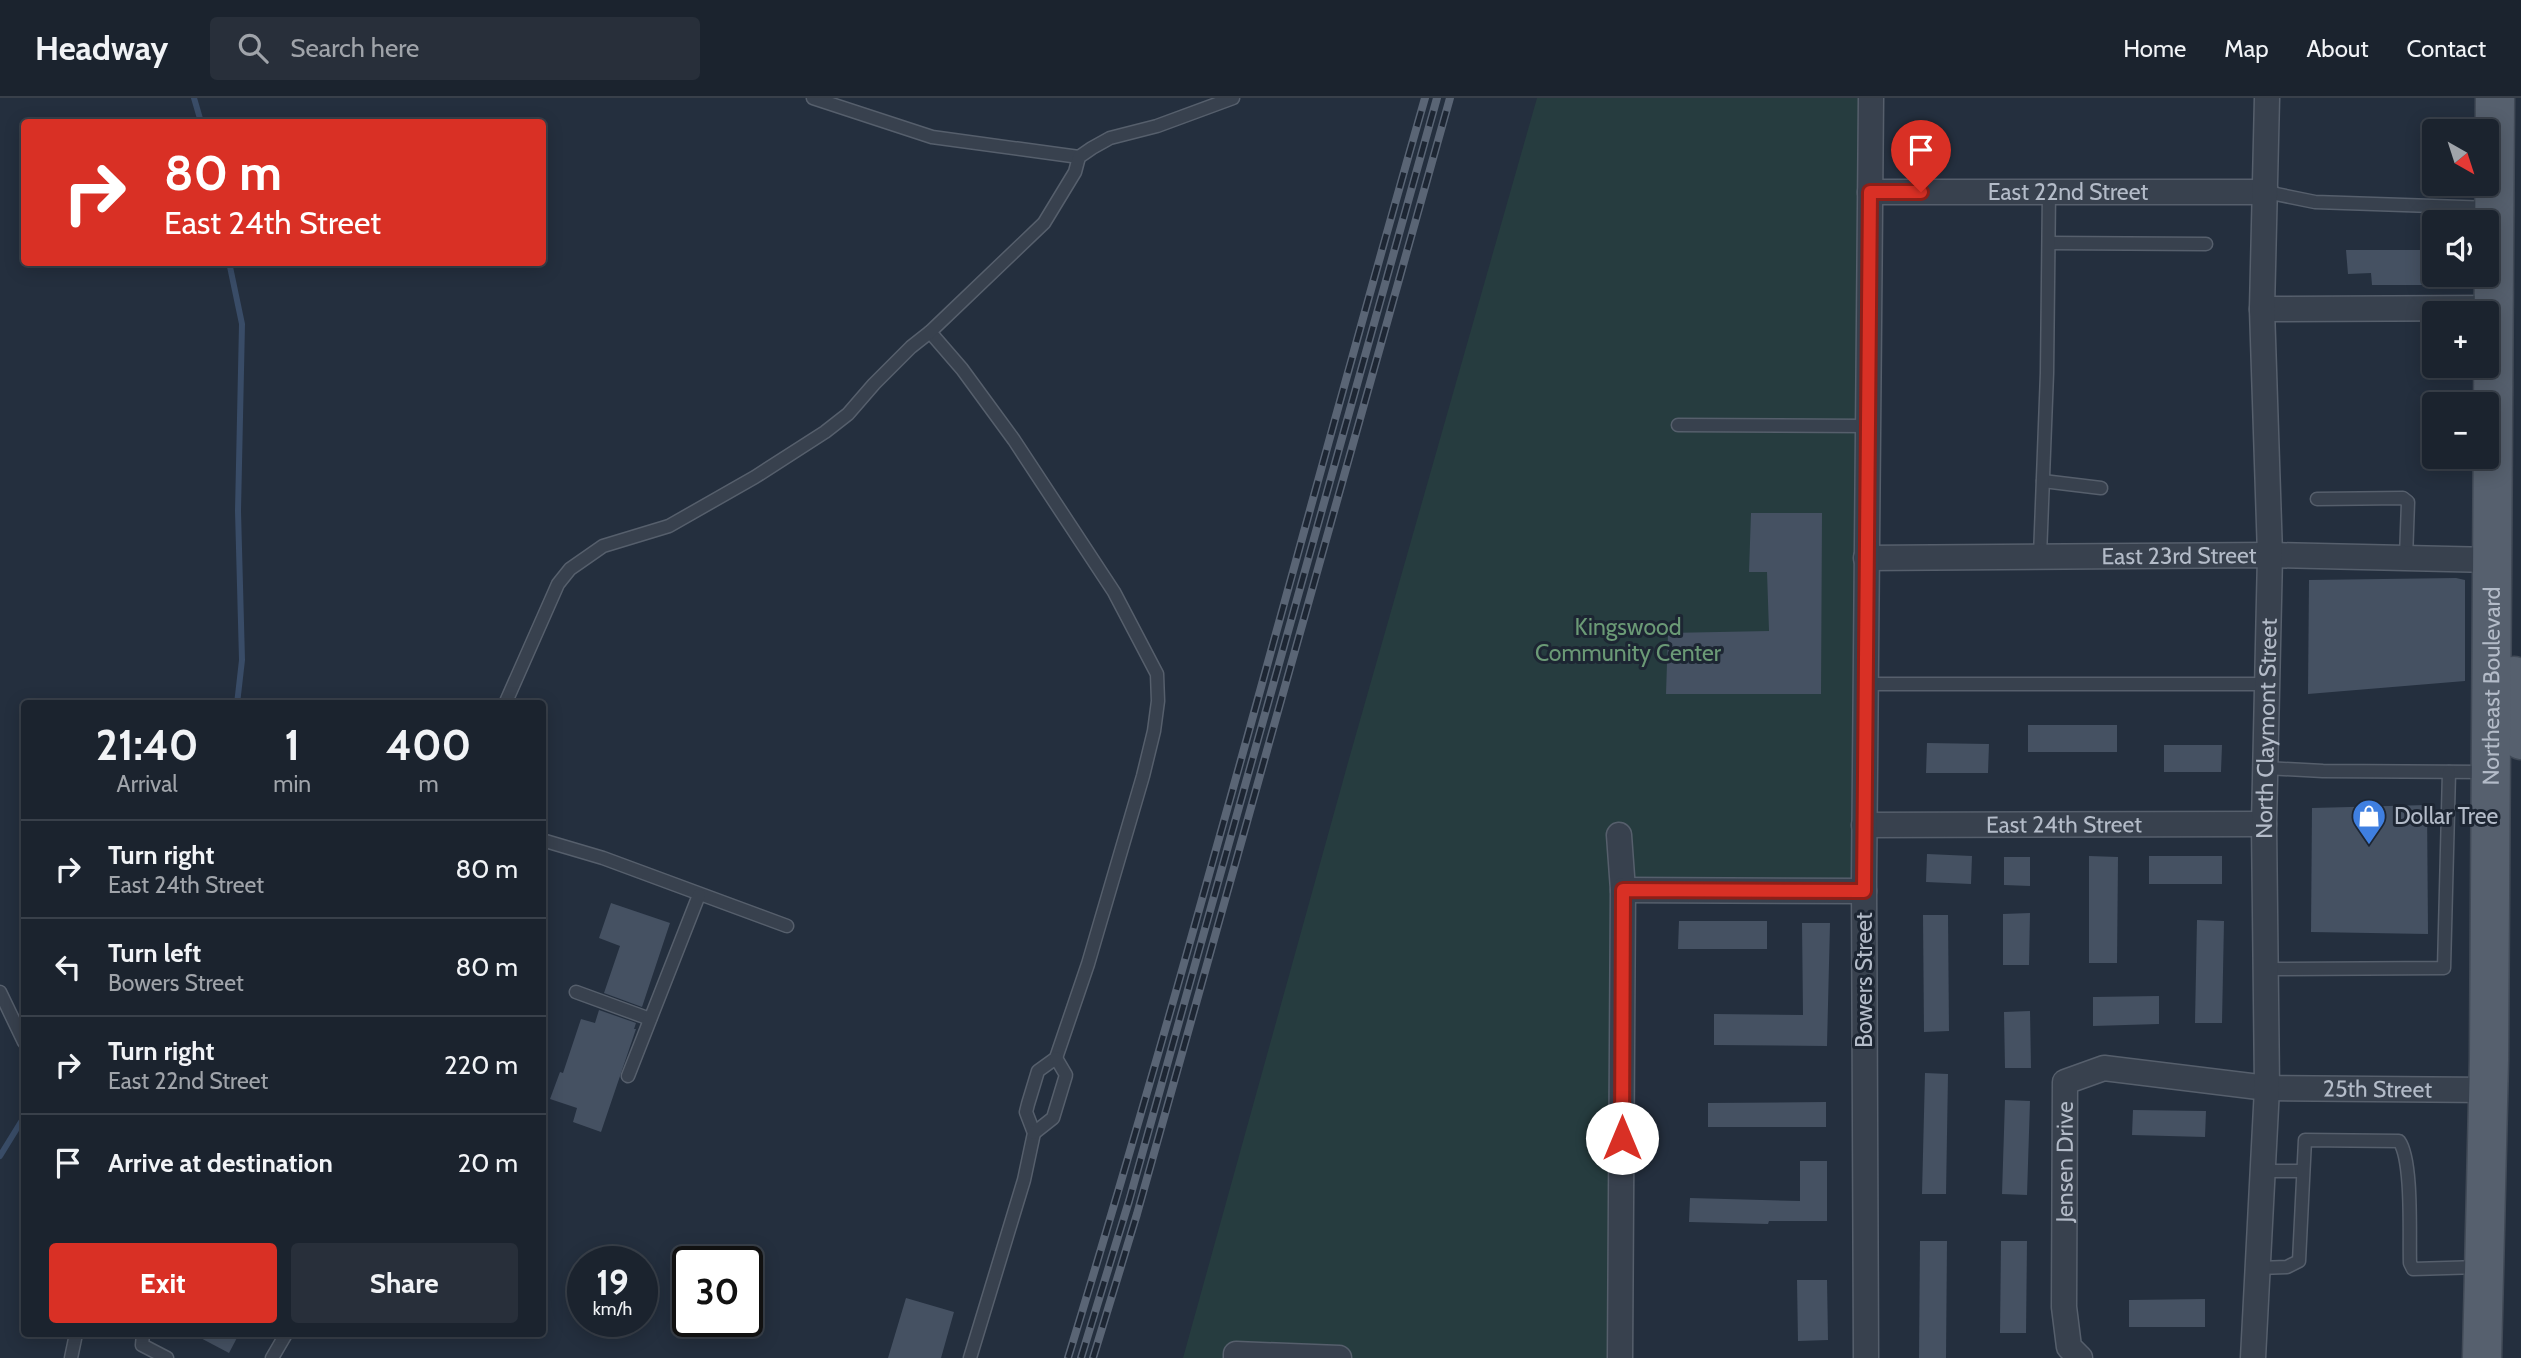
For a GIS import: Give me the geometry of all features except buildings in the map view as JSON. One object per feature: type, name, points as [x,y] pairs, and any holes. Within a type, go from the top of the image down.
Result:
[{"type":"main road","name":"Northeast Boulevard","points":[[2482,1358],[2488,1090],[2492,560],[2507,305],[2495,99]]},
{"type":"main road","points":[[2492,560],[2511,575],[2514,587],[2514,712],[2521,740]]},
{"type":"street","name":"Bowers Street","points":[[1866,1358],[1864,825],[1871,98]]},
{"type":"street","name":"North Claymont Street","points":[[2253,1358],[2267,1088],[2264,824],[2270,555],[2262,309],[2267,98]]},
{"type":"street","name":"East 22nd Street","points":[[1870,192],[2266,192]]},
{"type":"street","points":[[2262,309],[2507,305]]},
{"type":"street","name":"East 23rd Street","points":[[1866,558],[2270,555],[2492,560]]},
{"type":"street","name":"East 24th Street","points":[[1864,825],[2264,824]]},
{"type":"street","points":[[1619,835],[1623,890],[1620,1358]]},
{"type":"street","points":[[1623,890],[1864,891]]},
{"type":"street","name":"Jensen Drive","points":[[2080,1358],[2069,1347],[2064,1307],[2065,1082],[2104,1068],[2267,1088]]},
{"type":"street","name":"25th Street","points":[[2267,1088],[2488,1090]]},
{"type":"street","points":[[1236,1358],[1236,1353],[1339,1358]]},
{"type":"lane","points":[[813,98],[932,137],[1079,157],[1110,138],[1157,126],[1233,98]]},
{"type":"lane","points":[[507,700],[558,584],[570,569],[603,546],[669,526],[755,477],[848,415],[911,347],[1044,223],[1075,172],[1079,157]]},
{"type":"lane","points":[[2040,556],[2049,191]]},
{"type":"lane","points":[[2266,192],[2315,202],[2503,208]]},
{"type":"lane","points":[[2049,243],[2206,244]]},
{"type":"lane","points":[[930,331],[989,407],[1065,516],[1130,618],[1157,674],[1158,701],[1154,731],[1143,776],[1088,964],[1056,1058],[1038,1071],[1028,1104],[1026,1112],[1034,1133],[1024,1180],[970,1358]]},
{"type":"lane","points":[[1678,425],[1867,426]]},
{"type":"lane","points":[[2043,481],[2101,488]]},
{"type":"lane","points":[[2317,499],[2403,498],[2408,502],[2406,558]]},
{"type":"lane","points":[[1865,684],[2267,684]]},
{"type":"lane","points":[[2266,768],[2491,772]]},
{"type":"lane","points":[[2266,969],[2444,968],[2449,772]]},
{"type":"lane","points":[[546,842],[603,858],[787,926]]},
{"type":"lane","points":[[628,1076],[699,895]]},
{"type":"lane","points":[[0,992],[21,1036]]},
{"type":"lane","points":[[576,992],[650,1019]]},
{"type":"lane","points":[[1034,1133],[1054,1118],[1066,1075],[1056,1058]]},
{"type":"lane","points":[[2258,1268],[2287,1267],[2299,1261],[2305,1140],[2399,1141],[2405,1149],[2410,1263],[2413,1269],[2483,1267]]},
{"type":"lane","points":[[2263,1171],[2302,1171]]},
{"type":"lane","points":[[71,1358],[75,1337]]},
{"type":"lane","points":[[143,1337],[142,1345],[166,1358]]},
{"type":"lane","points":[[272,1358],[284,1337]]},
{"type":"green space","name":"Kingswood Community Center","points":[[1537,98],[1864,98],[1864,881],[1622,884],[1620,1358],[1183,1358],[1349,759]]},
{"type":"waterway","points":[[194,98],[200,119]]},
{"type":"waterway","points":[[230,266],[242,324],[238,511],[242,660],[237,700]]},
{"type":"waterway","points":[[0,1156],[21,1122]]},
{"type":"railway","points":[[1068,1358],[1206,887],[1425,98]]},
{"type":"railway","points":[[1081,1358],[1129,1201],[1437,98]]},
{"type":"railway","points":[[1093,1358],[1137,1214],[1450,98]]},
{"type":"place","name":"Dollar Tree","points":[[2369,846]]},
{"type":"route","points":[[1622,1138],[1623,890],[1864,891],[1870,192],[1921,192]]}]
